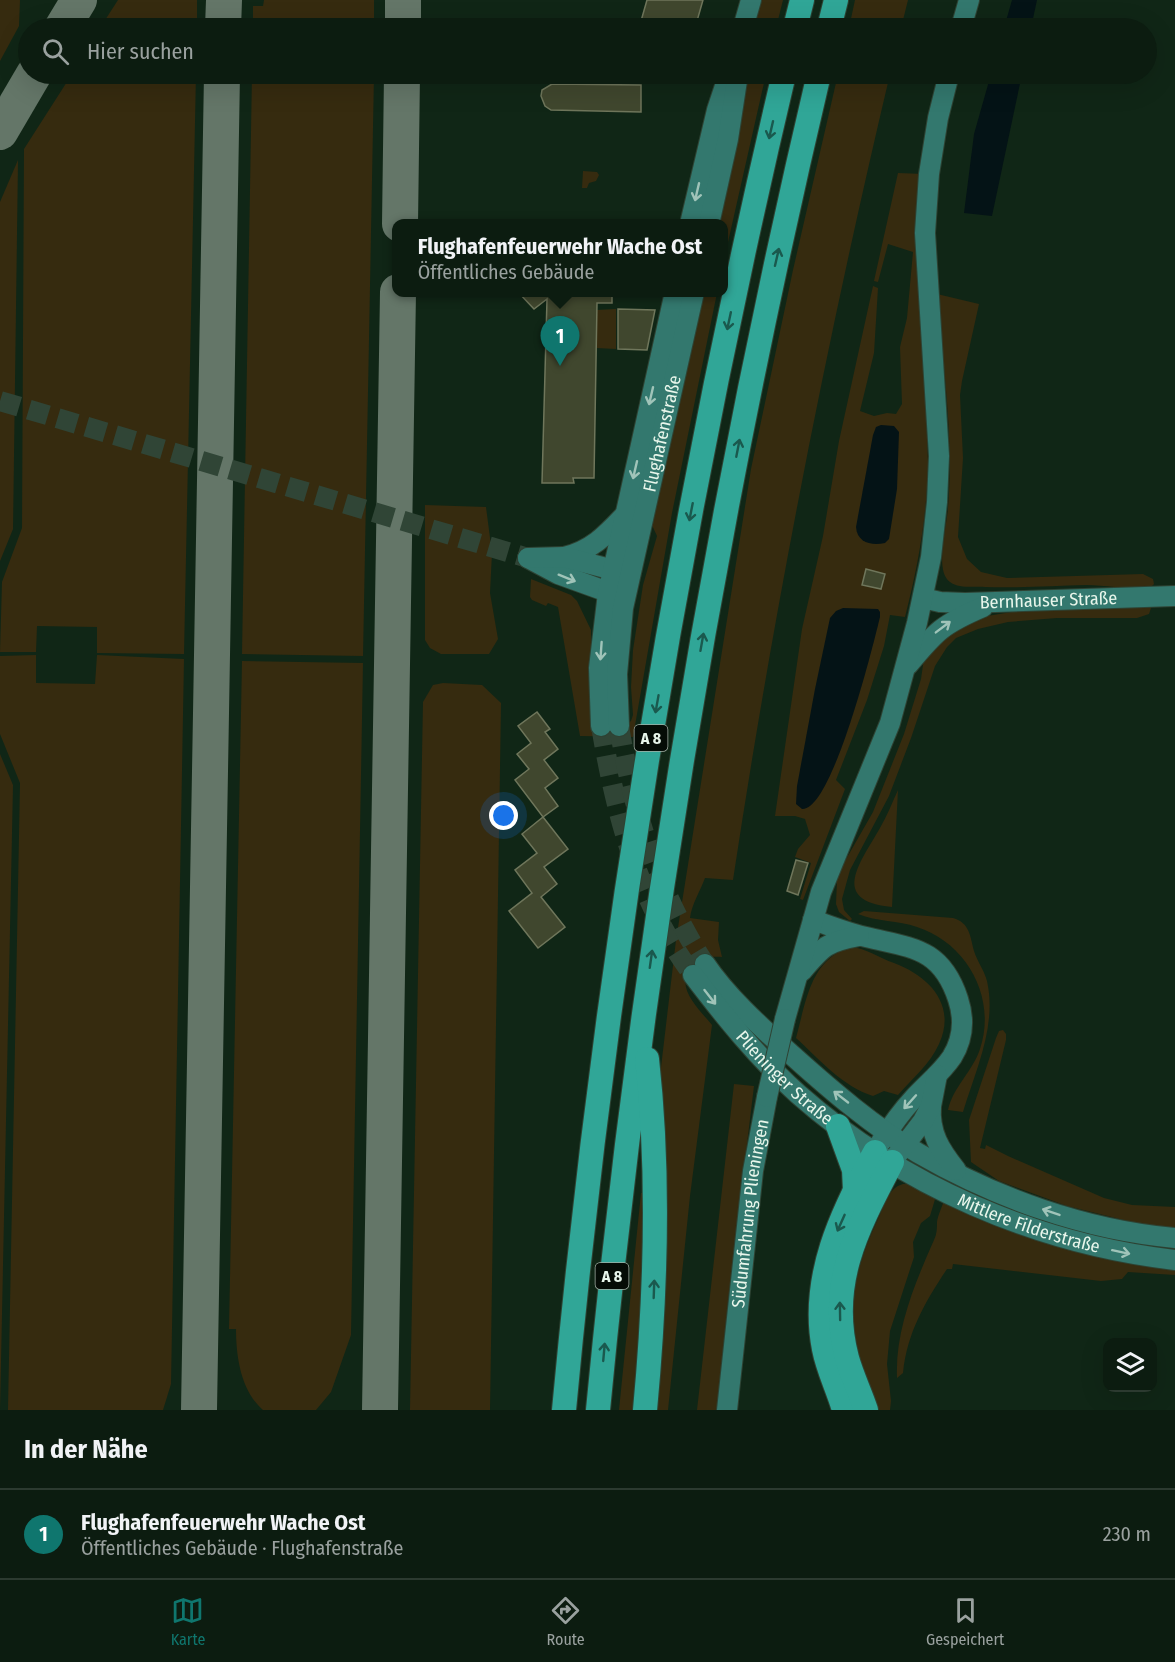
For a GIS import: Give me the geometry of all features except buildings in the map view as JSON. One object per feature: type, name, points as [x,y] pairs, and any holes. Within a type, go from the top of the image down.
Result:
[{"type":"highway","points":[[798,18],[802,0]]},
{"type":"highway","points":[[832,18],[836,0]]},
{"type":"highway","name":"A 8","points":[[564,1410],[603,1061],[650,744],[708,426],[782,84]]},
{"type":"highway","name":"A 8","points":[[598,1410],[617,1228],[643,1017],[668,845],[715,565],[768,299],[817,84]]},
{"type":"highway","points":[[643,1017],[651,1102],[655,1224],[652,1330],[645,1410]]},
{"type":"highway","points":[[838,1126],[852,1162],[855,1191]]},
{"type":"highway","points":[[844,1410],[824,1350],[820,1322],[820,1295],[829,1253],[855,1191],[889,1147]]},
{"type":"highway","points":[[866,1410],[852,1375],[843,1341],[840,1310],[841,1285],[854,1241],[889,1147]]},
{"type":"main road","points":[[748,18],[752,0]]},
{"type":"main road","points":[[964,18],[969,0]]},
{"type":"main road","points":[[691,219],[717,110],[726,84]]},
{"type":"main road","points":[[710,219],[728,139],[736,84]]},
{"type":"main road","name":"Südumfahrung Plieningen","points":[[727,1410],[753,1171],[785,1019],[813,920],[833,860],[886,734],[923,598],[935,530],[939,471],[938,425],[926,233],[929,174],[938,118],[946,84]]},
{"type":"main road","name":"Flughafenstraße","points":[[621,572],[624,516],[674,297]]},
{"type":"main road","name":"Flughafenstraße","points":[[621,572],[693,297]]},
{"type":"main road","points":[[616,595],[558,574],[528,558],[564,557],[581,553],[605,536],[624,516]]},
{"type":"main road","points":[[564,557],[621,572],[599,668],[610,726]]},
{"type":"main road","name":"Bernhauser Straße","points":[[923,598],[954,603],[1175,596]]},
{"type":"main road","points":[[905,669],[941,628],[957,618],[994,602]]},
{"type":"main road","points":[[813,920],[861,936],[922,951],[938,964],[952,984],[960,1007],[962,1032],[954,1053],[937,1075],[901,1113],[889,1147]]},
{"type":"main road","points":[[797,978],[817,953],[826,946],[836,941],[861,936]]},
{"type":"main road","name":"Plieninger Straße","points":[[699,969],[723,987],[774,1039],[828,1087],[889,1147],[838,1126],[797,1093],[761,1058],[727,1019],[699,969]]},
{"type":"main road","points":[[937,1075],[930,1119],[935,1140],[960,1175]]},
{"type":"main road","points":[[889,1147],[923,1121],[931,1106]]},
{"type":"main road","name":"Mittlere Filderstraße","points":[[889,1147],[1067,1217],[1118,1230],[1175,1238]]},
{"type":"main road","name":"Mittlere Filderstraße","points":[[889,1147],[960,1199],[1035,1229],[1117,1251],[1175,1260]]},
{"type":"shaded area","points":[[0,0],[20,0],[18,28],[0,61]]},
{"type":"shaded area","points":[[118,0],[197,0],[197,18],[106,18]]},
{"type":"shaded area","points":[[264,0],[374,0],[374,18],[253,18],[253,6],[263,6]]},
{"type":"shaded area","points":[[760,0],[783,0],[778,18],[756,18]]},
{"type":"shaded area","points":[[855,0],[908,0],[904,18],[851,18]]},
{"type":"shaded area","points":[[1012,0],[1037,0],[1033,18],[1007,18]]},
{"type":"shaded area","points":[[66,84],[196,84],[184,654],[97,653],[97,627],[37,626],[36,652],[0,652],[2,582],[22,528],[24,149]]},
{"type":"shaded area","points":[[252,84],[374,84],[363,656],[242,654]]},
{"type":"shaded area","points":[[743,84],[764,84],[728,242],[728,219],[718,219]]},
{"type":"shaded area","points":[[836,84],[888,84],[823,374],[803,475],[766,677],[733,880],[705,878],[694,902],[690,918],[719,922],[718,940],[722,957],[711,957],[701,961],[688,972],[686,980],[689,996],[712,1025],[690,1196],[668,1410],[653,1410],[660,1076],[676,940],[751,469]]},
{"type":"shaded area","points":[[988,84],[1020,84],[992,216],[964,213],[974,134]]},
{"type":"shaded area","points":[[18,160],[13,529],[0,561],[0,202]]},
{"type":"shaded area","points":[[583,171],[597,172],[599,175],[596,181],[589,183],[587,188],[582,188]]},
{"type":"shaded area","points":[[898,173],[924,174],[922,301],[928,464],[924,522],[905,617],[890,615],[884,646],[867,700],[836,780],[845,789],[803,900],[800,899],[811,863],[795,857],[798,849],[810,835],[805,819],[795,816],[775,816],[802,629],[823,536],[839,441],[873,286],[878,288],[874,353],[860,411],[874,416],[887,413],[896,414],[902,404],[900,347],[907,318],[913,252],[888,244],[878,282],[874,281]]},
{"type":"shaded area","points":[[937,294],[979,304],[960,395],[963,458],[958,537],[967,559],[981,572],[1007,578],[1143,574],[1153,579],[1154,584],[1149,589],[1086,585],[967,587],[950,582],[945,576],[942,558],[948,508],[950,454]]},
{"type":"shaded area","points":[[700,297],[716,297],[672,513],[633,737],[580,736],[558,607],[548,603],[546,606],[532,600],[530,597],[531,579],[571,595],[577,601],[591,630],[591,721],[624,726],[631,721],[633,715],[631,687],[633,650],[643,585],[657,536],[651,523],[675,424]]},
{"type":"shaded area","points":[[616,309],[616,349],[596,348],[597,310]]},
{"type":"shaded area","points":[[894,426],[899,432],[897,489],[889,539],[885,543],[875,544],[862,540],[856,527],[873,435],[876,427]]},
{"type":"shaded area","points":[[425,505],[486,507],[492,553],[490,593],[498,639],[489,654],[441,654],[430,648],[425,640]]},
{"type":"shaded area","points":[[1148,605],[1151,608],[1149,614],[1137,618],[1057,618],[1008,622],[978,629],[956,638],[947,647],[935,666],[889,796],[850,870],[842,899],[844,910],[852,919],[850,921],[839,912],[836,904],[837,880],[841,868],[873,812],[904,734],[921,679],[924,658],[939,637],[981,617],[1018,611]]},
{"type":"shaded area","points":[[843,608],[878,609],[880,617],[850,725],[838,757],[826,784],[814,803],[802,809],[796,804],[797,786],[815,689],[830,618],[836,611]]},
{"type":"shaded area","points":[[36,655],[36,683],[95,684],[97,655],[184,659],[171,1384],[163,1410],[8,1410],[20,783],[0,734],[0,656]]},
{"type":"shaded area","points":[[242,661],[363,663],[351,1335],[331,1392],[316,1410],[263,1410],[250,1393],[241,1373],[236,1329],[229,1329]]},
{"type":"shaded area","points":[[443,683],[482,685],[501,703],[490,1410],[410,1410],[423,702],[433,685]]},
{"type":"shaded area","points":[[0,754],[13,785],[0,1410]]},
{"type":"shaded area","points":[[898,790],[892,907],[873,903],[861,897],[855,889],[855,878],[858,867],[883,823]]},
{"type":"shaded area","points":[[864,911],[953,918],[963,923],[968,931],[975,955],[987,981],[989,1014],[984,1047],[963,1112],[948,1110],[954,1094],[977,1057],[984,1030],[981,992],[974,975],[963,959],[935,935],[910,925],[858,914]]},
{"type":"shaded area","points":[[851,947],[867,951],[918,976],[928,984],[942,1005],[944,1030],[939,1044],[926,1065],[898,1095],[884,1091],[873,1096],[851,1086],[796,1038],[807,997],[818,972],[837,953]]},
{"type":"shaded area","points":[[1003,1030],[1006,1040],[980,1148],[985,1149],[986,1145],[1104,1198],[1132,1205],[1175,1207],[1175,1228],[1140,1224],[1067,1206],[999,1181],[971,1162],[969,1120],[996,1038],[999,1031]]},
{"type":"shaded area","points":[[734,1084],[754,1086],[717,1410],[697,1410]]},
{"type":"shaded area","points":[[903,1184],[910,1184],[936,1196],[930,1216],[921,1223],[913,1242],[914,1257],[890,1331],[887,1364],[890,1410],[874,1410],[855,1336],[854,1293],[866,1247],[885,1203],[890,1193]]},
{"type":"shaded area","points":[[641,1193],[648,1193],[636,1410],[619,1410]]},
{"type":"shaded area","points":[[944,1200],[1175,1269],[1175,1275],[1128,1272],[1122,1279],[1101,1281],[953,1264],[952,1269],[947,1269],[939,1281],[918,1318],[908,1345],[903,1373],[897,1378],[899,1342],[903,1325],[913,1290],[936,1236]]},
{"type":"taxiway","points":[[68,18],[79,0]]},
{"type":"taxiway","points":[[223,18],[224,0]]},
{"type":"taxiway","points":[[403,0],[403,18]]},
{"type":"taxiway","points":[[0,132],[28,84]]},
{"type":"taxiway","points":[[199,1410],[222,84]]},
{"type":"taxiway","points":[[400,219],[402,84]]},
{"type":"taxiway","points":[[380,1410],[398,297]]},
{"type":"tunnel","points":[[0,401],[528,558]]},
{"type":"tunnel","points":[[601,726],[614,792],[632,856],[658,917],[674,947],[693,975]]},
{"type":"tunnel","points":[[619,726],[632,789],[650,850],[674,908],[705,964]]},
{"type":"place","name":"Flughafenfeuerwehr Wache Ost","points":[[560,366]]}]
